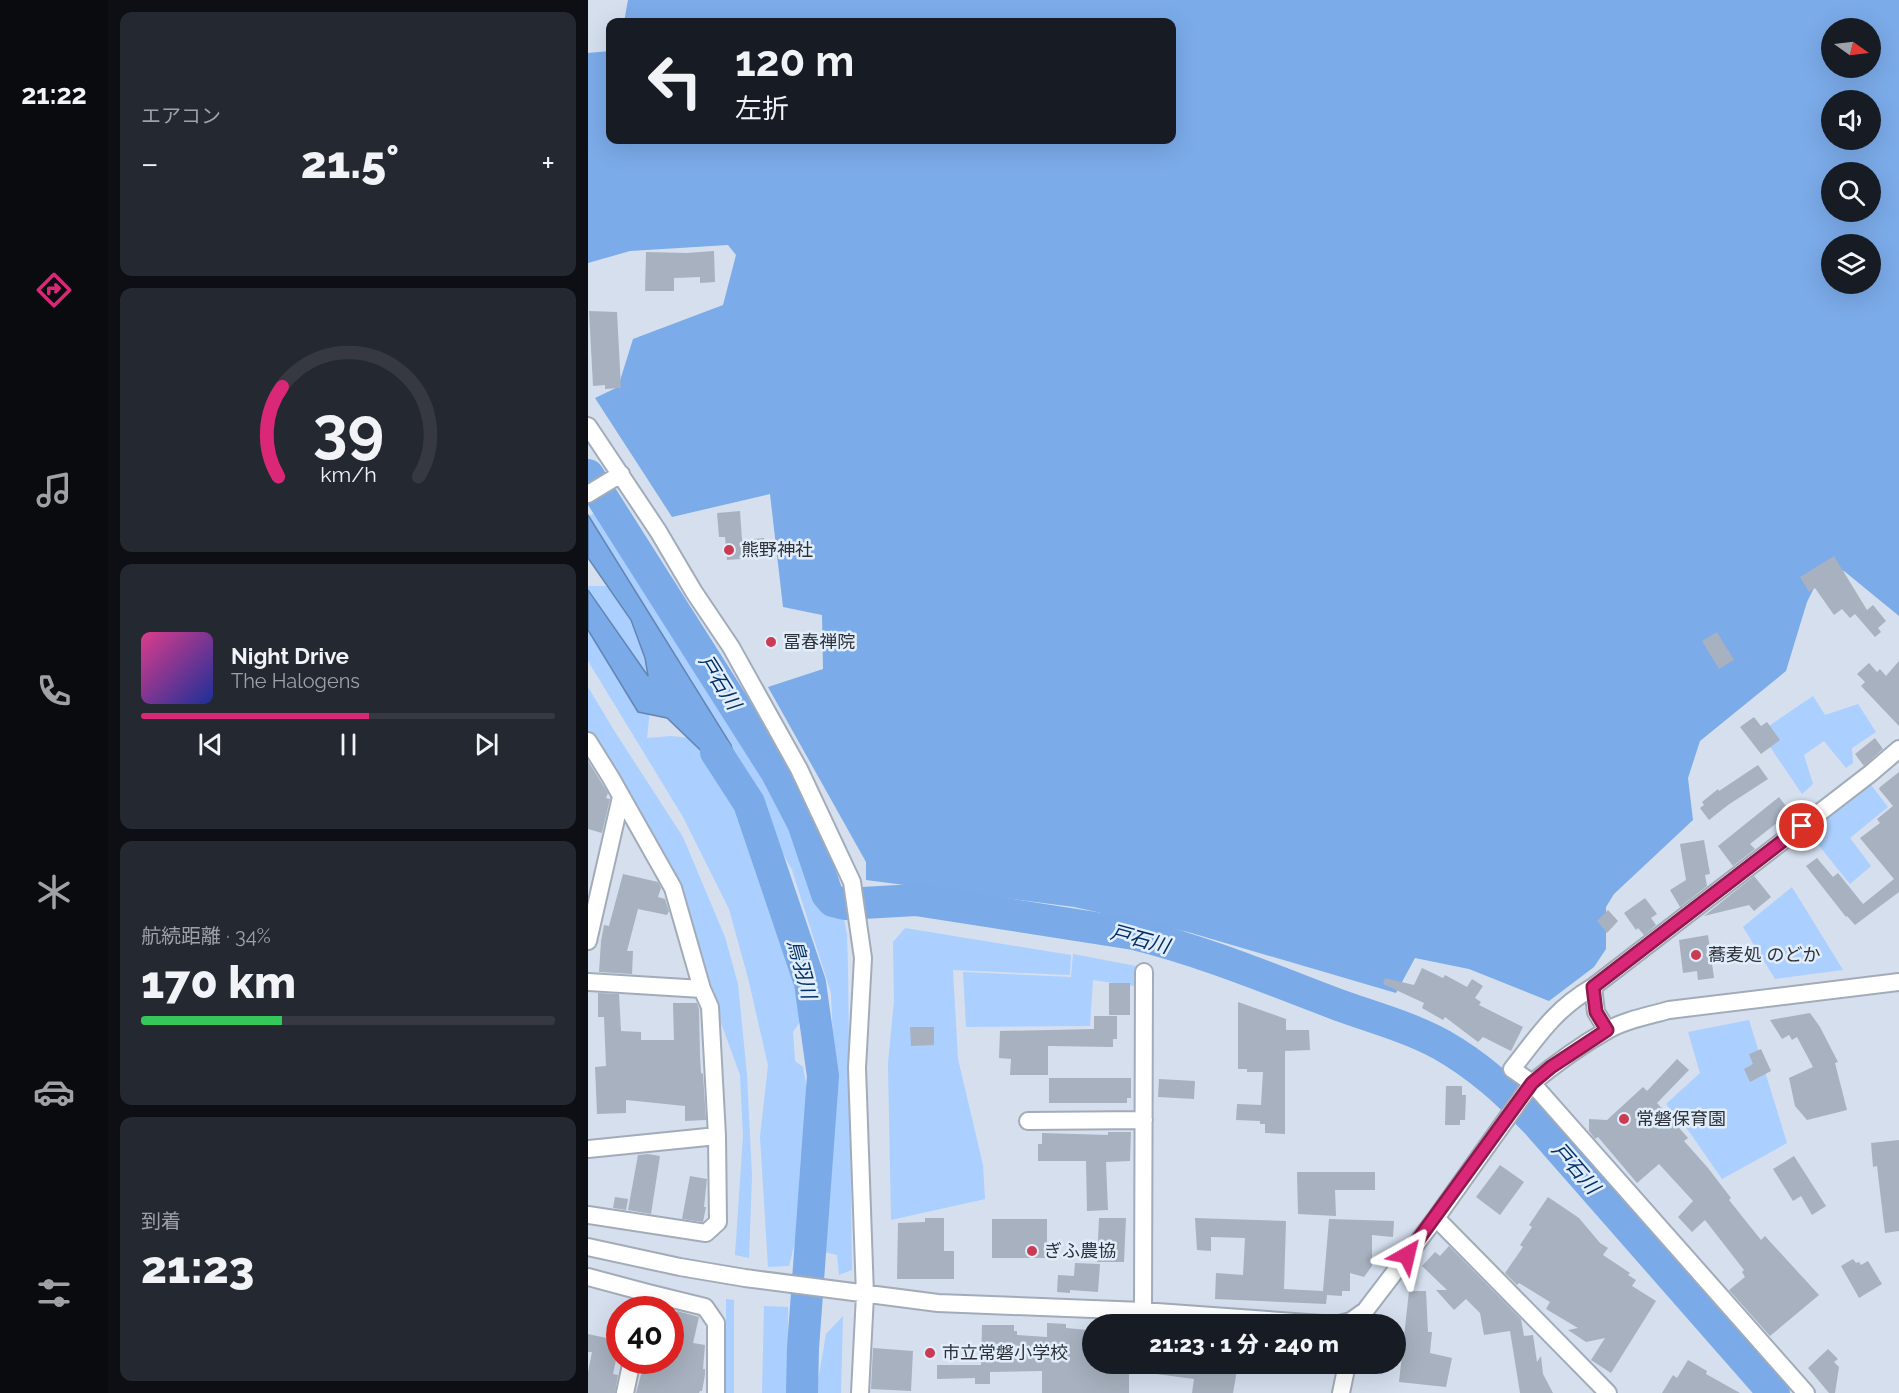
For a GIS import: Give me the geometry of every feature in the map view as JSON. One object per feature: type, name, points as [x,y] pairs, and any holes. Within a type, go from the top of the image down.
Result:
[{"type":"street","points":[[588,426],[616,477],[658,531],[694,592],[731,647],[787,745],[826,825],[854,890],[863,958],[856,1068],[861,1393]]},
{"type":"street","points":[[588,494],[616,477]]},
{"type":"street","points":[[588,741],[673,888],[702,989],[710,1007],[717,1136],[718,1222],[706,1233],[588,1215]]},
{"type":"street","points":[[1806,1393],[1529,1086],[1512,1070],[1558,1012],[1573,999],[1593,987],[1899,749]]},
{"type":"street","points":[[588,942],[621,797]]},
{"type":"street","points":[[1143,1311],[1144,972]]},
{"type":"street","points":[[588,982],[702,989]]},
{"type":"street","points":[[1361,1314],[1436,1218],[1529,1086],[1551,1067],[1607,1030],[1640,1018],[1680,1008],[1899,982]]},
{"type":"street","points":[[1593,987],[1596,1012],[1607,1030]]},
{"type":"street","points":[[1028,1121],[1144,1120]]},
{"type":"street","points":[[588,1149],[717,1136]]},
{"type":"street","points":[[1436,1218],[1608,1393]]},
{"type":"street","points":[[588,1247],[680,1267],[746,1278],[939,1303],[1184,1314]]},
{"type":"street","points":[[588,1277],[705,1307],[716,1323],[716,1393]]},
{"type":"street","points":[[625,1393],[629,1374]]},
{"type":"street","points":[[1341,1393],[1345,1374]]},
{"type":"shaded area","points":[[628,0],[1899,0],[1899,616],[1844,571],[1831,568],[1820,576],[1807,602],[1786,671],[1700,741],[1688,778],[1693,820],[1614,894],[1606,907],[1606,949],[1594,967],[1549,1001],[1469,969],[1415,958],[1396,993],[1188,932],[1074,907],[866,880],[866,862],[768,687],[823,669],[822,615],[783,607],[770,494],[672,517],[595,398],[618,387],[633,339],[723,305],[736,255],[728,245],[630,251],[588,263],[588,53],[606,51],[606,144],[1176,144],[1176,18],[625,18]]},
{"type":"shaded area","points":[[620,496],[767,742],[813,831],[838,886],[847,935],[852,1270],[839,1275],[837,1255],[819,1251],[819,1230],[808,1214],[836,1114],[831,993],[792,870],[674,662],[588,517]]},
{"type":"shaded area","points":[[588,515],[731,745],[742,790],[667,718],[638,712],[588,630],[588,590],[648,676],[645,658],[631,620],[588,558]]},
{"type":"shaded area","points":[[588,586],[613,586],[643,627],[655,663],[647,738],[671,736],[700,739],[746,825],[784,945],[802,1019],[793,1032],[795,1061],[803,1067],[818,1150],[789,1266],[768,1267],[760,1137],[768,1065],[729,909],[683,817],[588,661]]},
{"type":"shaded area","points":[[588,687],[683,837],[725,937],[738,984],[747,1075],[752,1176],[749,1258],[735,1255],[743,1136],[740,1075],[715,1006],[700,948],[634,809],[588,732]]},
{"type":"shaded area","points":[[1813,696],[1825,715],[1858,704],[1876,732],[1852,748],[1853,763],[1846,768],[1824,741],[1804,755],[1813,784],[1802,794],[1760,732]]},
{"type":"shaded area","points":[[1868,781],[1888,807],[1850,838],[1871,866],[1850,884],[1807,831]]},
{"type":"shaded area","points":[[1792,887],[1843,970],[1775,979],[1743,927]]},
{"type":"shaded area","points":[[905,928],[1071,955],[1070,975],[953,970],[958,1059],[983,1165],[985,1199],[891,1220],[888,1063],[894,1001],[893,942]]},
{"type":"shaded area","points":[[1073,954],[1136,966],[1134,986],[1093,980],[1090,1026],[966,1027],[963,972],[1071,977]]},
{"type":"shaded area","points":[[1749,1020],[1787,1143],[1722,1179],[1688,1130],[1666,1104],[1700,1073],[1688,1032]]},
{"type":"shaded area","points":[[726,1299],[734,1300],[734,1393],[726,1393]]},
{"type":"shaded area","points":[[764,1306],[788,1307],[789,1393],[762,1393]]},
{"type":"shaded area","points":[[843,1316],[841,1393],[816,1393],[826,1334]]},
{"type":"building","points":[[714,251],[715,282],[700,283],[700,277],[674,278],[674,291],[645,291],[646,252]]},
{"type":"building","points":[[589,311],[617,312],[621,388],[605,389],[605,385],[593,386]]},
{"type":"building","points":[[740,511],[742,540],[764,538],[766,557],[727,560],[725,537],[719,537],[717,513]]},
{"type":"building","points":[[1834,556],[1867,610],[1873,605],[1886,621],[1878,628],[1881,632],[1875,637],[1855,614],[1850,618],[1842,609],[1834,615],[1815,588],[1809,592],[1800,577]]},
{"type":"building","points":[[1717,632],[1734,660],[1719,669],[1702,641]]},
{"type":"building","points":[[1899,661],[1899,726],[1861,686],[1865,682],[1857,674],[1869,663],[1877,672],[1880,669],[1886,676]]},
{"type":"building","points":[[1754,717],[1761,726],[1767,722],[1780,740],[1761,754],[1740,727]]},
{"type":"building","points":[[1875,738],[1883,749],[1864,766],[1855,754]]},
{"type":"building","points":[[588,761],[608,793],[606,798],[610,799],[602,833],[588,829]]},
{"type":"building","points":[[1758,765],[1768,779],[1709,820],[1700,808],[1704,805],[1702,802],[1718,789],[1719,791]]},
{"type":"building","points":[[1899,772],[1899,892],[1855,925],[1846,917],[1806,866],[1817,858],[1833,877],[1838,873],[1863,904],[1894,879],[1860,838],[1880,823],[1877,819],[1893,806],[1879,789]]},
{"type":"building","points":[[1779,797],[1795,818],[1782,828],[1778,822],[1750,844],[1755,849],[1733,866],[1718,846]]},
{"type":"building","points":[[1704,840],[1710,874],[1705,875],[1707,886],[1680,907],[1670,890],[1686,880],[1680,844]]},
{"type":"building","points":[[623,874],[658,882],[661,888],[658,897],[665,899],[669,911],[667,915],[638,909],[627,951],[633,951],[632,974],[599,972],[604,925],[609,926]]},
{"type":"building","points":[[1754,876],[1771,897],[1754,911],[1749,905],[1704,916]]},
{"type":"building","points":[[1645,898],[1657,914],[1651,918],[1656,925],[1644,935],[1638,928],[1636,930],[1624,913]]},
{"type":"building","points":[[1608,910],[1618,921],[1607,933],[1597,921]]},
{"type":"building","name":"蕎麦処 のどか","points":[[1708,935],[1714,978],[1698,980],[1697,971],[1683,973],[1679,940]]},
{"type":"building","points":[[1422,968],[1443,978],[1445,975],[1467,987],[1472,979],[1483,986],[1475,998],[1481,1002],[1479,1005],[1523,1027],[1511,1051],[1483,1037],[1478,1042],[1445,1017],[1443,1020],[1422,1008],[1424,1003],[1383,984],[1385,978],[1414,985]]},
{"type":"building","points":[[1109,983],[1130,983],[1130,1015],[1109,1015]]},
{"type":"building","points":[[598,993],[619,994],[621,1031],[641,1032],[641,1040],[674,1040],[673,1003],[697,1003],[706,1120],[685,1121],[685,1106],[626,1100],[626,1113],[597,1114],[595,1067],[606,1066],[604,1017],[598,1017]]},
{"type":"building","points":[[1238,1002],[1286,1019],[1286,1030],[1309,1030],[1310,1050],[1285,1051],[1285,1134],[1265,1133],[1265,1124],[1260,1124],[1260,1121],[1236,1120],[1237,1104],[1261,1105],[1263,1072],[1247,1072],[1247,1069],[1238,1069]]},
{"type":"building","points":[[1810,1013],[1838,1062],[1835,1063],[1847,1110],[1807,1120],[1795,1106],[1789,1078],[1813,1067],[1797,1037],[1792,1040],[1789,1035],[1782,1039],[1770,1020]]},
{"type":"building","points":[[1094,1016],[1117,1016],[1117,1039],[1113,1039],[1113,1047],[1048,1046],[1048,1075],[1010,1075],[1011,1059],[999,1058],[1000,1031],[1094,1029]]},
{"type":"building","points":[[910,1027],[934,1027],[934,1045],[911,1046]]},
{"type":"building","points":[[1761,1049],[1771,1071],[1750,1082],[1744,1069],[1753,1064],[1749,1054]]},
{"type":"building","points":[[1677,1059],[1689,1070],[1657,1103],[1688,1138],[1684,1141],[1708,1168],[1731,1198],[1729,1200],[1761,1240],[1765,1236],[1819,1295],[1770,1336],[1729,1290],[1745,1277],[1742,1272],[1744,1270],[1705,1220],[1692,1232],[1678,1217],[1693,1201],[1659,1164],[1637,1183],[1598,1137],[1595,1139],[1589,1131],[1589,1119],[1607,1120],[1643,1087],[1647,1091]]},
{"type":"building","points":[[1049,1078],[1131,1078],[1131,1098],[1127,1098],[1127,1103],[1049,1103]]},
{"type":"building","points":[[1159,1079],[1195,1081],[1194,1099],[1158,1097]]},
{"type":"building","points":[[1446,1086],[1462,1086],[1462,1095],[1466,1095],[1465,1120],[1460,1120],[1460,1125],[1445,1125]]},
{"type":"building","points":[[1108,1132],[1131,1132],[1130,1161],[1106,1162],[1108,1210],[1087,1211],[1086,1161],[1038,1161],[1038,1144],[1042,1144],[1042,1133],[1108,1135]]},
{"type":"building","points":[[1899,1140],[1899,1231],[1885,1233],[1877,1166],[1873,1167],[1871,1143]]},
{"type":"building","points":[[638,1155],[660,1156],[651,1214],[628,1210]]},
{"type":"building","points":[[1794,1156],[1826,1206],[1812,1215],[1801,1196],[1793,1201],[1773,1169]]},
{"type":"building","points":[[1500,1165],[1524,1182],[1500,1215],[1476,1197]]},
{"type":"building","points":[[1297,1172],[1375,1172],[1375,1190],[1335,1190],[1336,1216],[1298,1214]]},
{"type":"building","points":[[690,1176],[707,1179],[703,1222],[682,1219]]},
{"type":"building","points":[[615,1197],[628,1199],[626,1210],[613,1208]]},
{"type":"building","points":[[1548,1197],[1579,1218],[1600,1243],[1608,1248],[1603,1255],[1630,1273],[1628,1275],[1636,1280],[1632,1286],[1656,1301],[1611,1373],[1591,1360],[1605,1338],[1586,1342],[1568,1330],[1578,1328],[1546,1309],[1550,1302],[1519,1283],[1517,1285],[1505,1273],[1523,1247],[1520,1245],[1532,1227],[1529,1225]]},
{"type":"building","points":[[925,1218],[944,1218],[944,1251],[954,1251],[954,1279],[897,1279],[898,1223],[925,1222]]},
{"type":"building","points":[[1099,1218],[1126,1218],[1124,1262],[1097,1262]]},
{"type":"building","points":[[1195,1218],[1286,1221],[1284,1289],[1323,1291],[1329,1219],[1394,1221],[1393,1237],[1372,1235],[1372,1266],[1364,1277],[1350,1273],[1350,1291],[1342,1291],[1342,1296],[1327,1295],[1326,1304],[1215,1299],[1216,1273],[1243,1275],[1245,1238],[1211,1237],[1211,1251],[1197,1250]]},
{"type":"building","points":[[992,1219],[1047,1219],[1047,1258],[992,1258]]},
{"type":"building","points":[[1449,1246],[1521,1319],[1524,1336],[1533,1335],[1537,1362],[1541,1356],[1543,1374],[1553,1393],[1520,1393],[1510,1331],[1484,1335],[1480,1313],[1466,1299],[1454,1310],[1436,1290],[1447,1290],[1422,1266],[1435,1252],[1440,1256]]},
{"type":"building","points":[[1853,1259],[1861,1265],[1868,1261],[1882,1284],[1859,1298],[1841,1266]]},
{"type":"building","points":[[1075,1263],[1100,1264],[1098,1292],[1070,1290],[1070,1293],[1057,1292],[1058,1275],[1074,1276]]},
{"type":"building","points":[[1409,1291],[1426,1291],[1428,1332],[1432,1332],[1430,1353],[1452,1358],[1446,1387],[1399,1382],[1400,1374],[1406,1374],[1406,1318]]},
{"type":"building","points":[[684,1313],[699,1317],[693,1343],[705,1345],[703,1369],[705,1369],[705,1375],[702,1391],[699,1393],[636,1393],[641,1374],[684,1374]]},
{"type":"building","points":[[1047,1323],[1066,1324],[1066,1328],[1082,1329],[1082,1374],[1129,1374],[1129,1393],[1042,1393],[1042,1371],[990,1372],[990,1384],[975,1384],[975,1378],[937,1379],[937,1365],[981,1365],[982,1325],[1014,1325],[1017,1335],[1047,1337]]},
{"type":"building","points":[[588,1334],[606,1338],[606,1374],[618,1375],[615,1393],[588,1393],[588,1372],[592,1352],[588,1352]]},
{"type":"building","points":[[873,1348],[913,1351],[911,1391],[871,1389]]},
{"type":"building","points":[[1828,1349],[1838,1359],[1834,1362],[1839,1367],[1835,1393],[1829,1393],[1808,1368]]},
{"type":"building","points":[[1688,1360],[1707,1371],[1706,1374],[1740,1393],[1662,1393],[1673,1375],[1677,1378]]},
{"type":"building","points":[[1156,1374],[1236,1374],[1233,1393],[1192,1393],[1194,1379]]},
{"type":"waterway","name":"戸石川","points":[[588,475],[777,773],[803,823],[827,894],[833,901],[845,904],[916,900],[1134,934],[1236,966],[1404,1028],[1442,1045],[1493,1081],[1537,1123],[1774,1393]]},
{"type":"waterway","name":"鳥羽川","points":[[716,752],[749,803],[810,983],[823,1076],[803,1348],[802,1393]]},
{"type":"place","name":"熊野神社","points":[[729,550]]},
{"type":"place","name":"冨春禅院","points":[[771,642]]},
{"type":"place","name":"蕎麦処 のどか","points":[[1696,955]]},
{"type":"place","name":"常磐保育園","points":[[1624,1119]]},
{"type":"place","name":"ぎふ農協","points":[[1032,1251]]},
{"type":"place","name":"市立常磐小学校","points":[[930,1353]]},
{"type":"route","points":[[1407,1255],[1532,1083],[1551,1067],[1607,1030],[1596,1012],[1593,987],[1802,826]]}]
